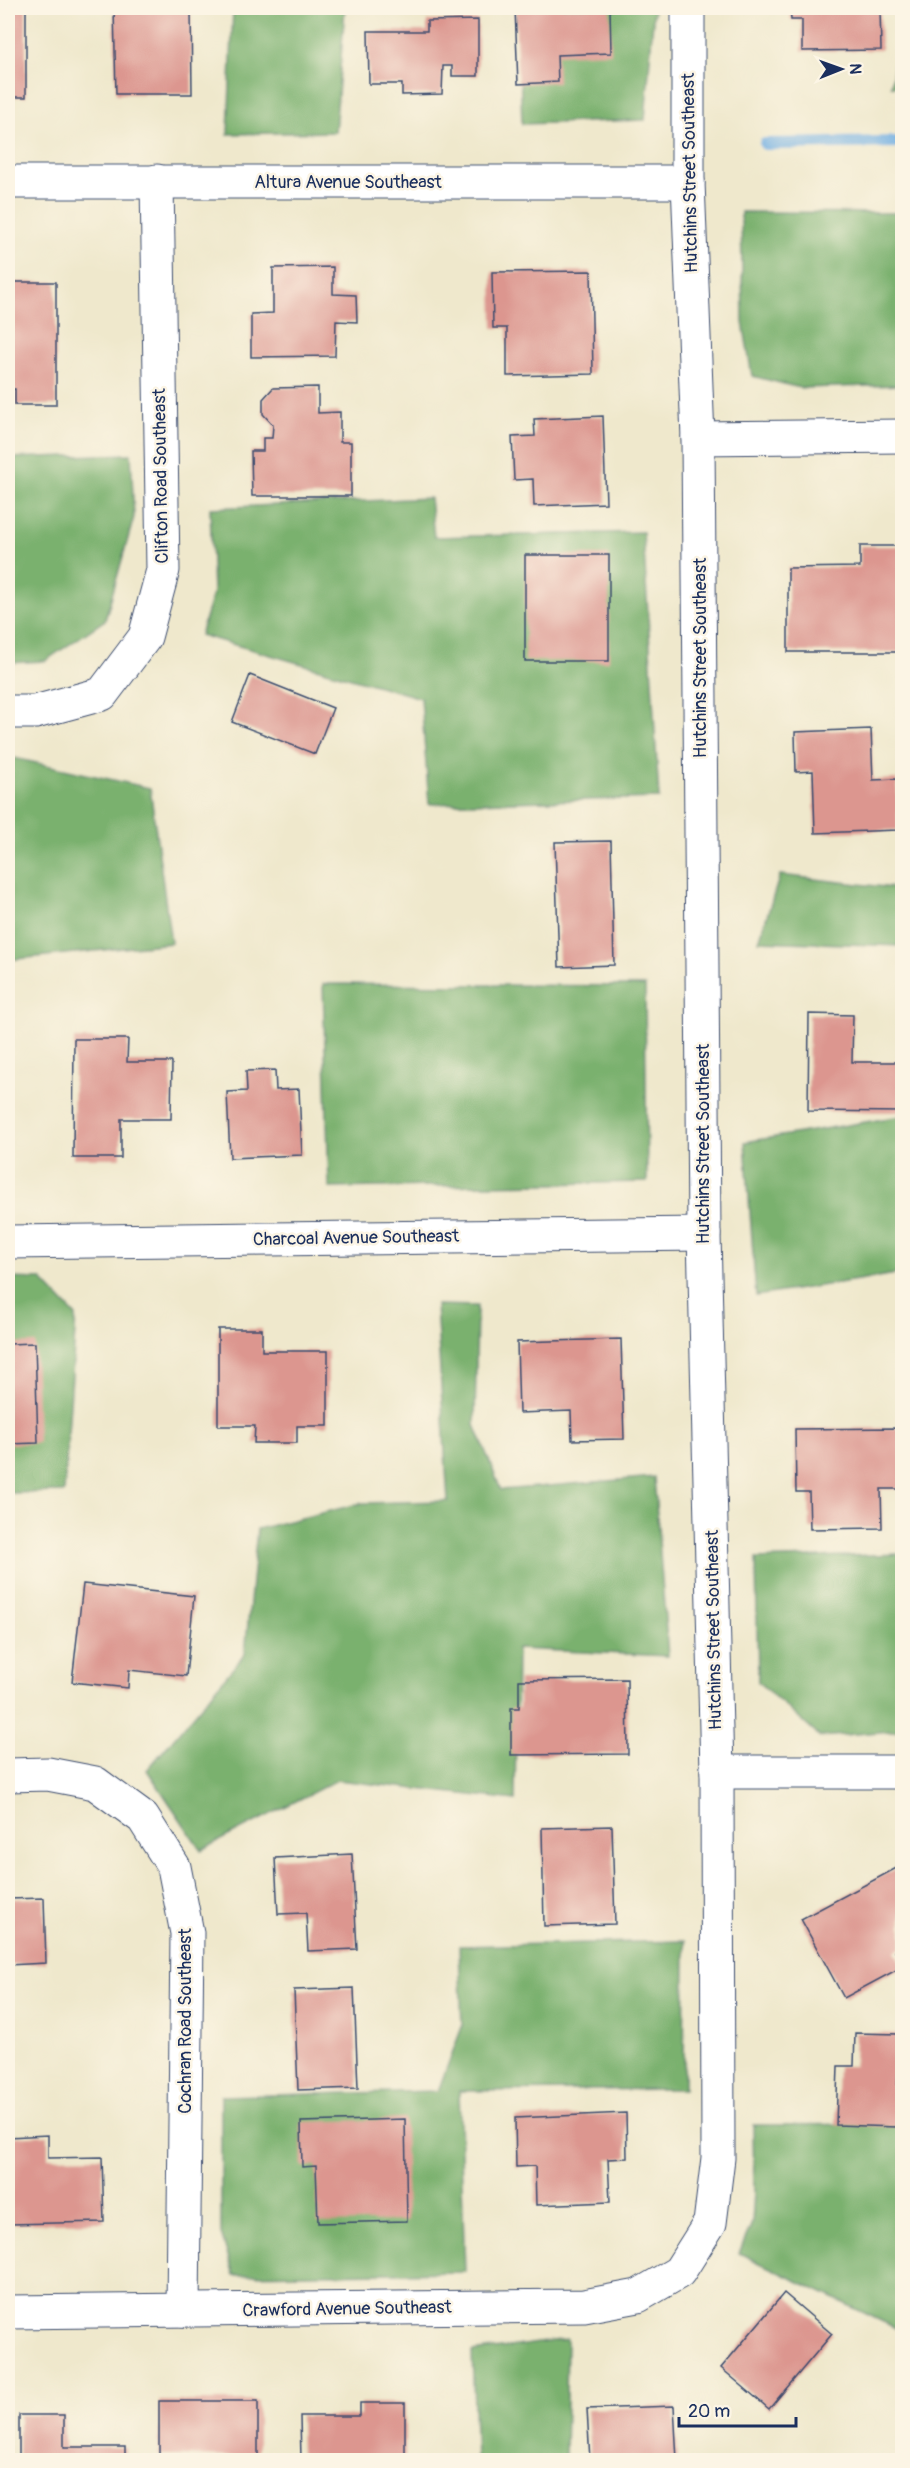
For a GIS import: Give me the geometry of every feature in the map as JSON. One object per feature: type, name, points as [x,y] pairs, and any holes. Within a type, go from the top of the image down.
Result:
[{"type":"street","name":"Hutchins Street Southeast","points":[[679,2272],[711,2223],[718,2158],[717,1772],[704,1234],[698,438],[688,182],[688,8]]},
{"type":"street","name":"Clifton Road Southeast","points":[[8,712],[35,712],[102,694],[145,637],[162,570],[157,181]]},
{"type":"street","name":"Altura Avenue Southeast","points":[[8,182],[688,182]]},
{"type":"street","points":[[698,438],[903,436]]},
{"type":"street","name":"Charcoal Avenue Southeast","points":[[8,1242],[704,1234]]},
{"type":"street","points":[[717,1772],[903,1772]]},
{"type":"street","name":"Cochran Road Southeast","points":[[8,1775],[48,1774],[95,1783],[143,1818],[174,1867],[187,1933],[183,2310]]},
{"type":"street","name":"Crawford Avenue Southeast","points":[[8,2312],[584,2306],[638,2296],[679,2272]]},
{"type":"green space","points":[[233,8],[345,8],[335,132],[228,134]]},
{"type":"green space","points":[[518,8],[654,8],[645,120],[522,124]]},
{"type":"green space","points":[[902,17],[902,87],[891,86]]},
{"type":"green space","points":[[741,212],[902,213],[902,385],[800,388],[752,376],[743,322]]},
{"type":"green space","points":[[131,454],[134,517],[105,620],[45,661],[8,663],[8,458]]},
{"type":"green space","points":[[430,498],[434,537],[643,532],[659,798],[429,804],[421,698],[200,635],[213,592],[210,508]]},
{"type":"green space","points":[[14,758],[150,788],[171,943],[8,960],[8,761]]},
{"type":"green space","points":[[780,875],[902,889],[902,946],[759,941]]},
{"type":"green space","points":[[323,984],[645,986],[647,1182],[329,1188]]},
{"type":"green space","points":[[902,1116],[902,1273],[756,1296],[745,1142]]},
{"type":"green space","points":[[8,1278],[41,1279],[76,1316],[64,1492],[8,1493]]},
{"type":"green space","points":[[436,1305],[477,1306],[475,1425],[501,1490],[654,1477],[668,1656],[517,1649],[515,1800],[337,1780],[201,1850],[147,1770],[245,1654],[257,1529],[362,1503],[448,1501]]},
{"type":"green space","points":[[902,1554],[902,1730],[820,1737],[758,1682],[756,1559]]},
{"type":"green space","points":[[685,1941],[684,2089],[459,2091],[465,2272],[234,2275],[221,2234],[221,2096],[438,2091],[462,2027],[459,1946]]},
{"type":"green space","points":[[902,2124],[902,2331],[739,2253],[752,2223],[753,2125]]},
{"type":"green space","points":[[567,2339],[565,2460],[476,2460],[472,2352]]},
{"type":"building","points":[[8,8],[26,8],[26,97],[8,97]]},
{"type":"building","points":[[114,8],[191,8],[192,94],[116,94]]},
{"type":"building","points":[[515,8],[610,8],[611,53],[557,55],[558,82],[518,84]]},
{"type":"building","points":[[790,8],[880,8],[881,50],[802,51],[802,20],[791,20]]},
{"type":"building","points":[[478,20],[478,76],[452,76],[452,66],[443,66],[442,94],[402,95],[402,84],[369,84],[368,31],[427,31],[427,21]]},
{"type":"building","points":[[333,267],[333,294],[356,295],[357,322],[336,321],[335,356],[251,357],[251,314],[273,313],[273,268]]},
{"type":"building","points":[[591,271],[593,374],[507,376],[507,328],[493,328],[492,272]]},
{"type":"building","points":[[8,282],[56,282],[56,405],[15,405],[15,389],[8,389]]},
{"type":"building","points":[[318,387],[318,413],[340,412],[340,442],[351,442],[351,496],[252,496],[251,451],[263,451],[263,438],[272,438],[273,425],[263,414],[263,399],[273,388]]},
{"type":"building","points":[[603,416],[606,503],[534,506],[533,479],[514,480],[512,437],[535,436],[534,419]]},
{"type":"building","points":[[860,546],[902,546],[902,652],[788,652],[788,568],[860,567]]},
{"type":"building","points":[[525,555],[609,555],[609,661],[525,661]]},
{"type":"building","points":[[250,675],[333,708],[315,754],[232,722]]},
{"type":"building","points":[[871,729],[873,780],[897,779],[898,830],[815,833],[813,771],[796,772],[795,732]]},
{"type":"building","points":[[611,841],[614,965],[559,967],[555,842]]},
{"type":"building","points":[[809,1014],[853,1015],[852,1062],[902,1062],[902,1112],[808,1111]]},
{"type":"building","points":[[74,1039],[128,1039],[127,1062],[172,1062],[171,1119],[121,1119],[121,1158],[73,1158]]},
{"type":"building","points":[[275,1070],[276,1090],[299,1089],[302,1155],[230,1158],[227,1092],[247,1091],[246,1071]]},
{"type":"building","points":[[218,1329],[262,1329],[262,1351],[328,1351],[328,1426],[297,1426],[297,1443],[254,1443],[255,1426],[218,1426]]},
{"type":"building","points":[[621,1339],[624,1439],[572,1440],[571,1411],[519,1413],[517,1342]]},
{"type":"building","points":[[35,1343],[38,1443],[8,1444],[8,1344]]},
{"type":"building","points":[[902,1428],[902,1489],[881,1489],[882,1528],[810,1529],[809,1492],[796,1492],[795,1429]]},
{"type":"building","points":[[83,1584],[194,1596],[186,1676],[129,1670],[128,1688],[72,1682]]},
{"type":"building","points":[[627,1679],[628,1754],[511,1755],[511,1708],[519,1708],[519,1680]]},
{"type":"building","points":[[612,1826],[615,1924],[544,1926],[542,1828]]},
{"type":"building","points":[[352,1854],[357,1949],[308,1951],[306,1913],[278,1914],[275,1858]]},
{"type":"building","points":[[902,1865],[902,1947],[895,1951],[902,1967],[844,1998],[801,1919]]},
{"type":"building","points":[[44,1898],[46,1963],[8,1965],[8,1899]]},
{"type":"building","points":[[354,1988],[358,2088],[298,2090],[294,1990]]},
{"type":"building","points":[[855,2033],[899,2034],[896,2127],[836,2125],[838,2066],[854,2066]]},
{"type":"building","points":[[626,2113],[627,2158],[608,2159],[610,2202],[536,2205],[535,2166],[516,2167],[515,2118]]},
{"type":"building","points":[[405,2119],[407,2221],[318,2223],[316,2166],[302,2167],[301,2122]]},
{"type":"building","points":[[48,2135],[48,2158],[102,2157],[104,2222],[8,2224],[8,2137]]},
{"type":"building","points":[[784,2293],[832,2334],[769,2409],[721,2368]]},
{"type":"building","points":[[159,2401],[258,2401],[258,2457],[159,2456]]},
{"type":"building","points":[[360,2403],[405,2403],[405,2460],[301,2460],[300,2416],[360,2416]]},
{"type":"building","points":[[674,2406],[677,2460],[637,2460],[637,2458],[590,2460],[587,2409]]},
{"type":"building","points":[[19,2415],[64,2415],[64,2447],[125,2447],[125,2460],[19,2460]]},
{"type":"waterway","points":[[765,144],[902,142]]}]
